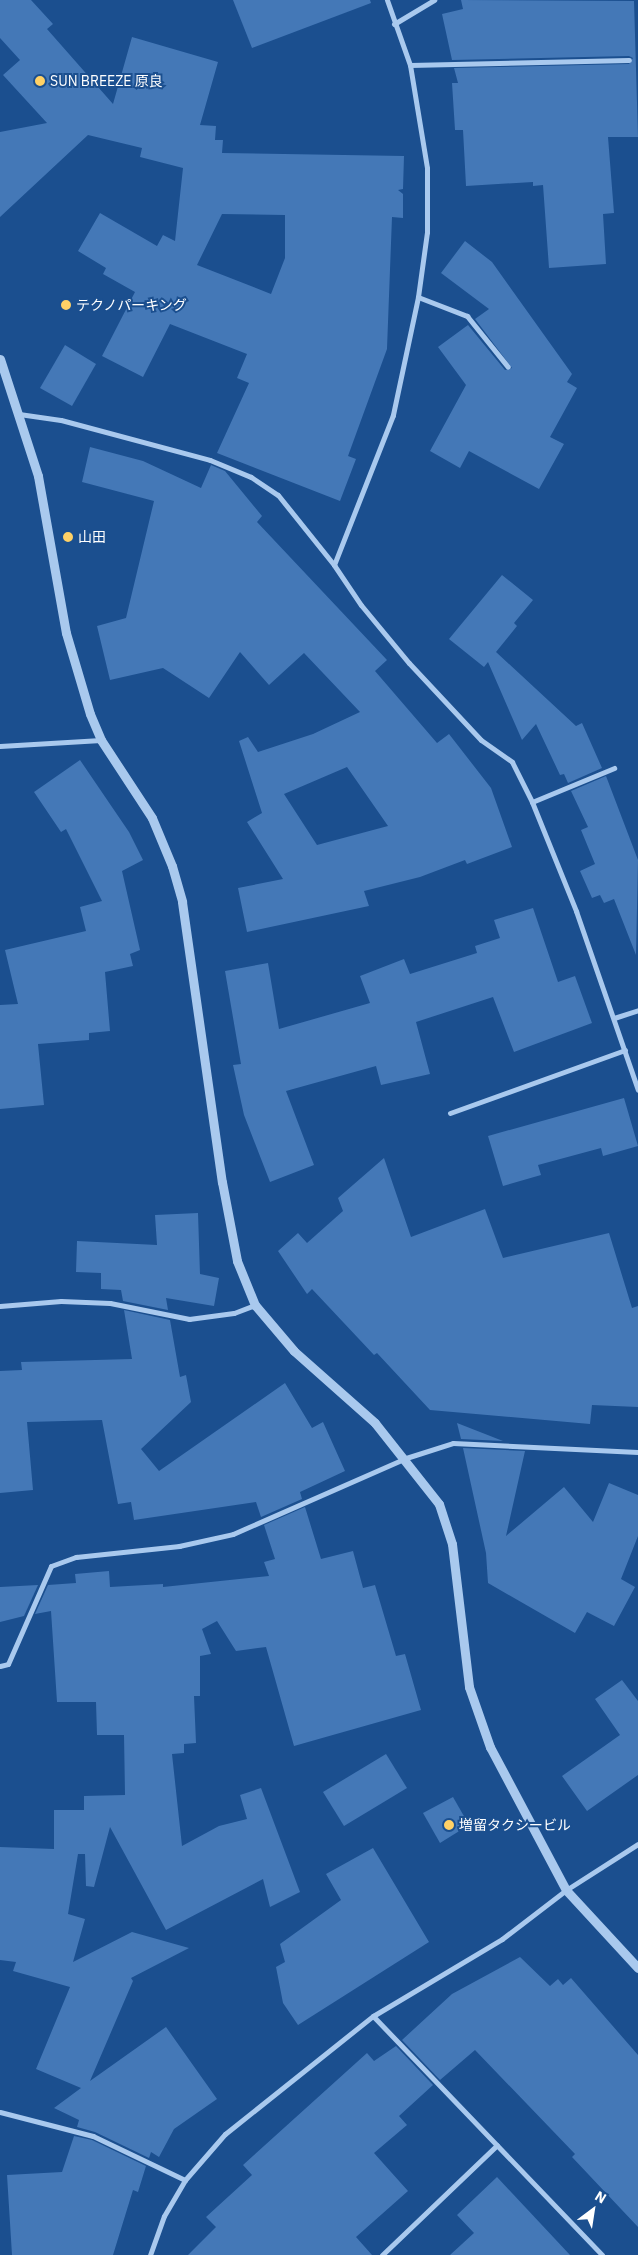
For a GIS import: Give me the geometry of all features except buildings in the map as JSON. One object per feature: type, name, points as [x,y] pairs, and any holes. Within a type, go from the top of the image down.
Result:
[{"type":"street","points":[[334,565],[393,415],[418,297],[427,232],[427,168],[410,65],[387,0]]},
{"type":"street","points":[[394,24],[434,0]]},
{"type":"street","points":[[410,65],[629,60]]},
{"type":"street","points":[[418,297],[467,316],[508,367]]},
{"type":"street","points":[[0,359],[38,476],[66,633],[90,714],[101,740],[152,818],[182,902],[222,1182],[237,1261],[255,1305],[294,1351],[375,1423],[406,1458],[439,1504],[452,1544],[469,1687],[490,1747],[566,1890],[638,1968]]},
{"type":"street","points":[[19,414],[61,420],[210,460],[251,477],[278,495],[334,565],[361,605],[409,664],[481,740],[512,762],[532,802],[614,1018],[638,1090]]},
{"type":"street","points":[[0,746],[101,740]]},
{"type":"street","points":[[532,802],[614,768]]},
{"type":"street","points":[[614,1018],[638,1010]]},
{"type":"street","points":[[450,1113],[625,1050]]},
{"type":"street","points":[[0,1306],[61,1301],[110,1304],[188,1319],[234,1313],[255,1305]]},
{"type":"street","points":[[0,1666],[8,1664],[51,1566],[76,1557],[179,1546],[233,1534],[406,1458],[453,1443],[638,1452]]},
{"type":"street","points":[[150,2255],[164,2216],[185,2180],[225,2134],[373,2016],[502,1940],[566,1890],[638,1844]]},
{"type":"street","points":[[373,2016],[602,2255]]},
{"type":"street","points":[[0,2112],[93,2136],[185,2180]]},
{"type":"street","points":[[382,2255],[497,2145]]},
{"type":"place","name":"SUN BREEZE 原良","points":[[40,81]]},
{"type":"place","name":"テクノパーキング","points":[[66,305]]},
{"type":"place","name":"山田","points":[[68,537]]},
{"type":"place","name":"増留タクシービル","points":[[449,1825]]}]
